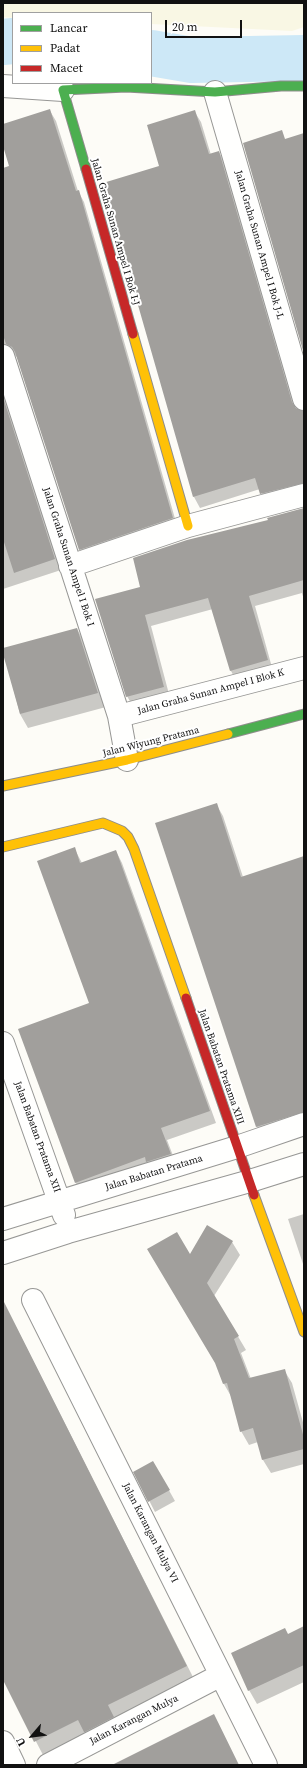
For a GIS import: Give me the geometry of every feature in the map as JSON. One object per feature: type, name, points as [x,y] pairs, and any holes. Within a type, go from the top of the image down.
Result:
[{"type":"street","points":[[3,86],[63,90],[126,87],[215,92],[281,86],[304,86]]},
{"type":"street","name":"Jalan Graha Sunan Ampel I Bok I-J","points":[[63,90],[188,526]]},
{"type":"street","name":"Jalan Graha Sunan Ampel I Bok J-L","points":[[215,92],[304,399]]},
{"type":"street","name":"Jalan Graha Sunan Ampel I Bok I","points":[[3,356],[119,716],[127,760]]},
{"type":"street","points":[[70,566],[188,526],[304,495]]},
{"type":"street","name":"Jalan Graha Sunan Ampel I Blok K","points":[[119,716],[304,668]]},
{"type":"street","name":"Jalan Wiyung Pratama","points":[[3,786],[127,760],[304,714]]},
{"type":"street","name":"Jalan Babatan Pratama XIII","points":[[3,847],[103,823],[122,830],[134,849],[237,1147],[304,1332]]},
{"type":"street","name":"Jalan Babatan Pratama XII","points":[[3,1042],[60,1202],[68,1232]]},
{"type":"street","name":"Jalan Babatan Pratama","points":[[5,1213],[60,1202],[237,1147],[304,1124]]},
{"type":"street","points":[[5,1213],[10,1250],[304,1164]]},
{"type":"street","name":"Jalan Karangan Mulya VI","points":[[33,1300],[266,1765]]},
{"type":"street","name":"Jalan Karangan Mulya","points":[[48,1765],[221,1675]]},
{"type":"street","points":[[3,1742],[14,1765]]},
{"type":"shaded area","points":[[3,3],[304,3],[304,27],[292,31],[152,24],[152,12],[12,12],[12,18],[3,17]]},
{"type":"building","points":[[50,109],[76,191],[79,190],[173,518],[79,550],[15,352],[12,347],[6,344],[3,335],[3,168],[9,166],[3,146],[3,124]]},
{"type":"building","points":[[195,110],[209,154],[219,151],[292,402],[296,408],[304,411],[304,483],[260,494],[255,478],[193,497],[103,183],[159,166],[147,125]]},
{"type":"building","points":[[282,130],[285,139],[304,133],[304,354],[243,143]]},
{"type":"building","points":[[3,397],[55,559],[14,573],[3,539]]},
{"type":"building","points":[[304,508],[304,580],[249,596],[268,660],[230,671],[208,598],[145,615],[164,687],[126,697],[95,599],[140,587],[133,558],[187,540],[268,520],[267,518]]},
{"type":"building","points":[[77,628],[98,693],[20,714],[3,654],[3,648]]},
{"type":"building","points":[[217,803],[241,877],[304,856],[304,1112],[256,1127],[155,823]]},
{"type":"building","points":[[75,847],[80,863],[116,850],[210,1111],[161,1128],[171,1154],[146,1162],[145,1157],[75,1183],[18,1029],[89,1003],[37,861]]},
{"type":"building","points":[[207,1225],[233,1241],[207,1283],[239,1336],[234,1339],[249,1378],[285,1369],[304,1438],[304,1449],[262,1460],[253,1428],[240,1432],[227,1383],[223,1384],[215,1363],[147,1249],[177,1232],[190,1254]]},
{"type":"building","points":[[3,1300],[187,1666],[108,1705],[114,1717],[85,1732],[78,1720],[34,1742],[3,1680]]},
{"type":"building","points":[[153,1461],[170,1490],[148,1502],[133,1472]]},
{"type":"building","points":[[304,1626],[304,1665],[248,1691],[231,1653],[285,1628],[288,1634]]},
{"type":"building","points":[[214,1714],[239,1765],[112,1765]]},
{"type":"waterway","points":[[3,42],[12,41]]},
{"type":"waterway","points":[[152,53],[192,60],[304,58]]},
{"type":"traffic: fast","points":[[86,169],[63,90],[126,87],[215,92],[281,86],[304,86]]},
{"type":"traffic: fast","points":[[228,734],[304,714]]},
{"type":"traffic: slow","points":[[133,334],[188,526]]},
{"type":"traffic: slow","points":[[3,786],[127,760],[228,734]]},
{"type":"traffic: slow","points":[[3,847],[103,823],[122,831],[128,837],[134,849],[186,998]]},
{"type":"traffic: slow","points":[[254,1195],[304,1332]]},
{"type":"traffic: jam","points":[[86,169],[133,334]]},
{"type":"traffic: jam","points":[[186,998],[254,1195]]}]
